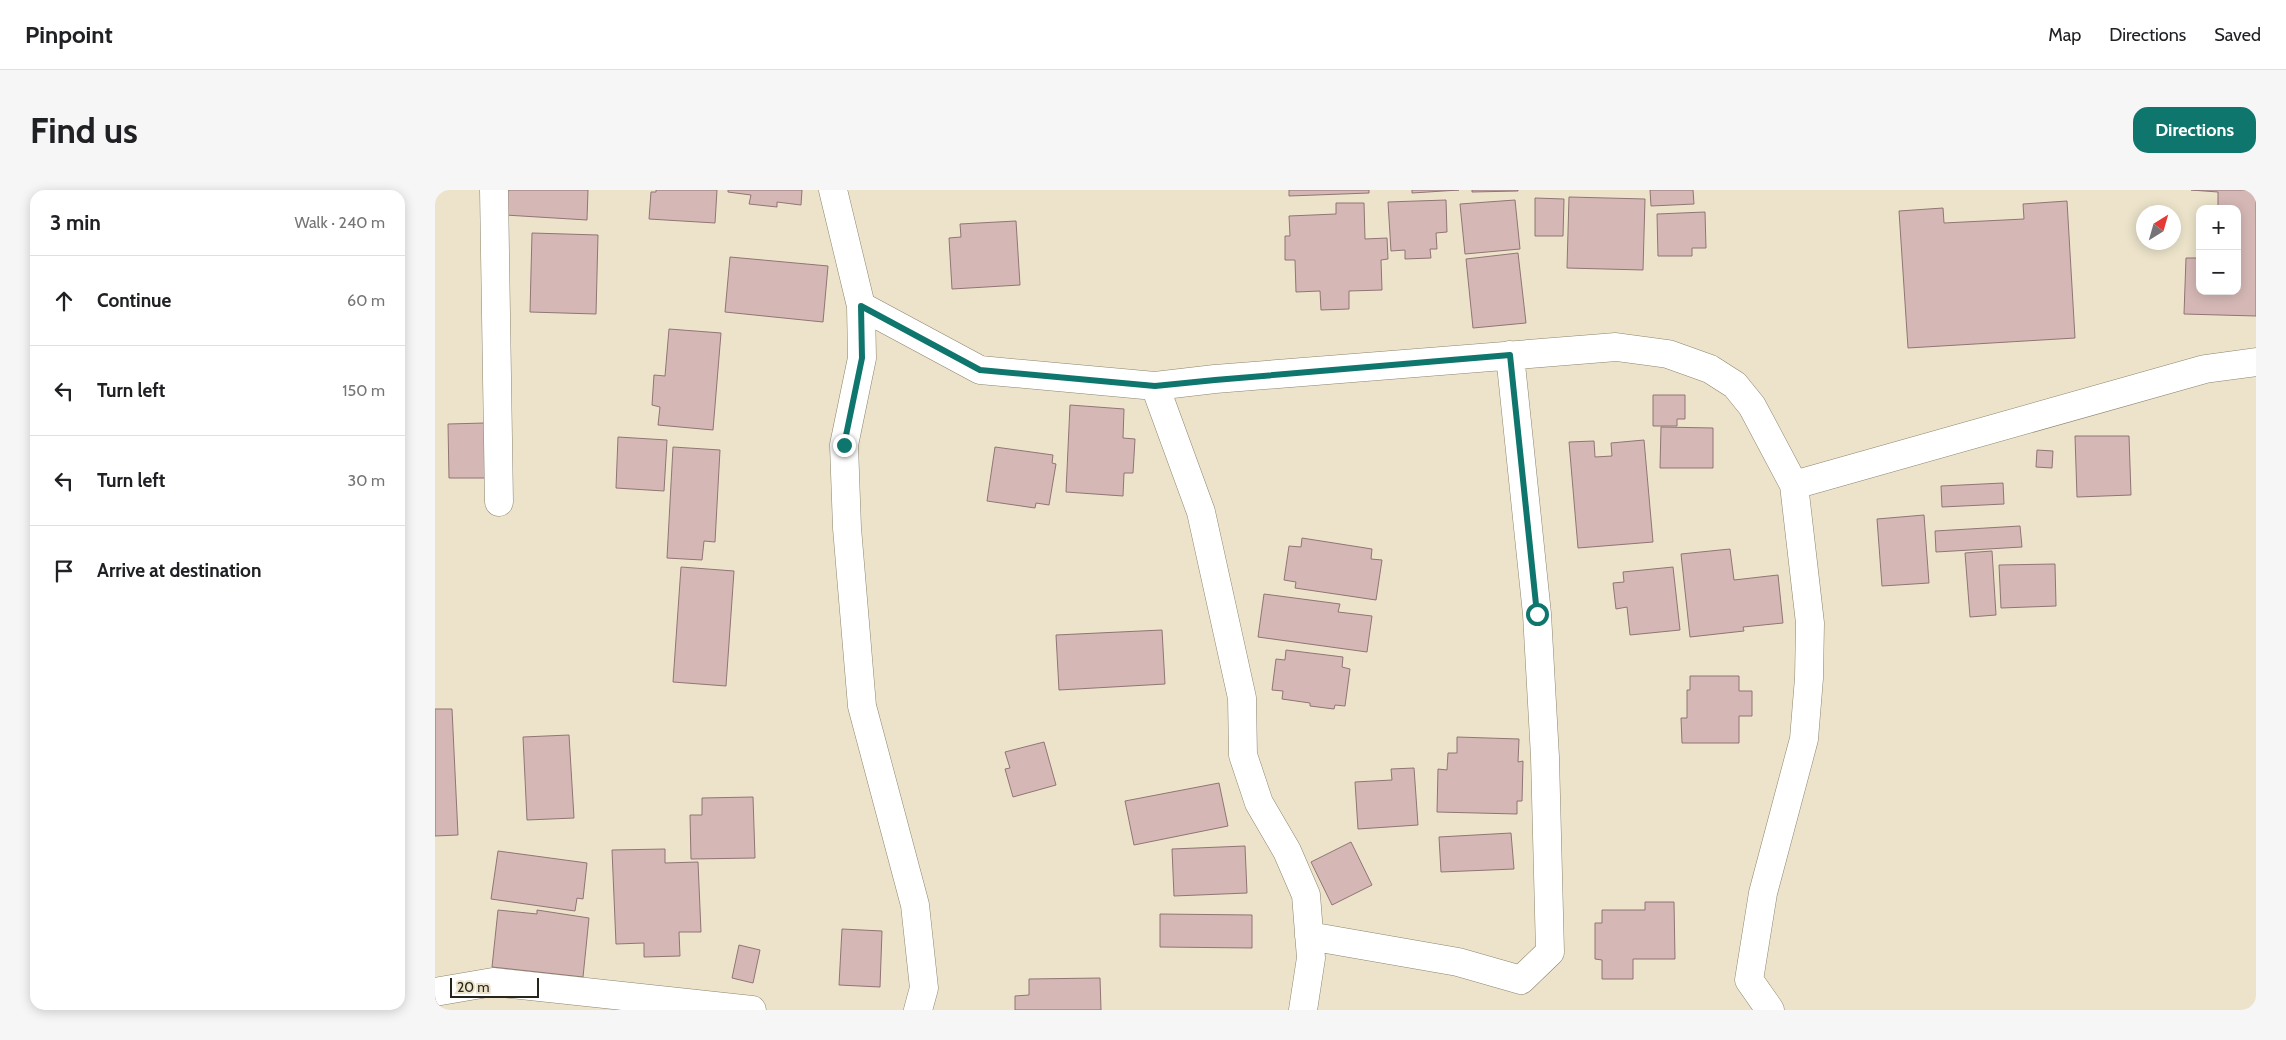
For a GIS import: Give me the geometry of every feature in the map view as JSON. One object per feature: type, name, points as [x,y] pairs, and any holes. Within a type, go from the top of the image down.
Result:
[{"type":"street","points":[[494,190],[499,502]]},
{"type":"street","points":[[833,190],[861,306],[862,358],[844,445],[847,528],[862,706],[915,905],[924,988],[918,1010]]},
{"type":"street","points":[[861,306],[980,370],[1155,386],[1616,347],[1668,354],[1709,369],[1735,385],[1753,406],[1794,485],[1810,623],[1809,678],[1804,739],[1763,893],[1749,980],[1770,1010]]},
{"type":"street","points":[[1309,936],[1458,962],[1521,980],[1550,952],[1545,757],[1537,614],[1510,355]]},
{"type":"street","points":[[1794,485],[2205,369],[2256,362]]},
{"type":"street","points":[[1155,386],[1201,512],[1242,698],[1243,755],[1259,803],[1287,851],[1306,894],[1311,958],[1303,1010]]},
{"type":"street","points":[[435,992],[493,982],[752,1010]]},
{"type":"building","points":[[506,190],[588,190],[587,220],[505,215]]},
{"type":"building","points":[[656,190],[717,190],[715,223],[649,219],[651,192],[656,192]]},
{"type":"building","points":[[728,190],[802,190],[801,205],[777,202],[777,207],[749,204],[751,195],[728,192]]},
{"type":"building","points":[[1289,190],[1369,190],[1369,193],[1289,196]]},
{"type":"building","points":[[1412,190],[1459,190],[1412,193]]},
{"type":"building","points":[[1472,190],[1518,190],[1518,191],[1472,192]]},
{"type":"building","points":[[1650,190],[1693,190],[1694,204],[1651,206]]},
{"type":"building","points":[[2191,190],[2256,190],[2256,316],[2184,314],[2186,258],[2196,258],[2196,295],[2241,295],[2241,205],[2218,205],[2218,192]]},
{"type":"building","points":[[1569,197],[1645,199],[1643,270],[1567,268]]},
{"type":"building","points":[[1535,198],[1564,199],[1563,236],[1535,236]]},
{"type":"building","points":[[1446,200],[1447,232],[1436,233],[1437,249],[1430,249],[1431,258],[1405,259],[1405,250],[1391,251],[1388,202]]},
{"type":"building","points":[[1515,200],[1520,249],[1465,254],[1460,204]]},
{"type":"building","points":[[2067,201],[2075,338],[1908,348],[1899,211],[1943,208],[1944,223],[2024,219],[2023,204]]},
{"type":"building","points":[[1336,203],[1364,203],[1365,239],[1387,238],[1388,259],[1381,260],[1382,290],[1349,291],[1349,309],[1321,310],[1320,291],[1296,292],[1295,260],[1285,260],[1285,236],[1290,236],[1289,216],[1336,214]]},
{"type":"building","points":[[1705,212],[1706,248],[1692,248],[1692,256],[1658,256],[1657,214]]},
{"type":"building","points":[[1016,221],[1020,285],[952,289],[949,238],[961,237],[960,224]]},
{"type":"building","points":[[532,233],[598,235],[596,314],[530,312]]},
{"type":"building","points":[[1518,253],[1526,323],[1473,328],[1466,259]]},
{"type":"building","points":[[730,257],[828,266],[823,322],[725,312]]},
{"type":"building","points":[[669,329],[721,333],[713,430],[658,425],[660,407],[652,405],[654,375],[665,376]]},
{"type":"building","points":[[1653,395],[1685,395],[1685,419],[1677,419],[1677,426],[1653,426]]},
{"type":"building","points":[[1070,405],[1124,409],[1123,438],[1135,439],[1133,473],[1124,473],[1123,496],[1066,492]]},
{"type":"building","points":[[485,423],[486,478],[449,478],[448,424]]},
{"type":"building","points":[[1661,427],[1713,428],[1713,468],[1660,468]]},
{"type":"building","points":[[2075,436],[2129,436],[2131,495],[2077,497]]},
{"type":"building","points":[[618,437],[667,440],[664,491],[616,488]]},
{"type":"building","points":[[1644,440],[1653,542],[1578,548],[1569,442],[1594,441],[1595,457],[1612,456],[1611,443]]},
{"type":"building","points":[[673,447],[720,450],[715,542],[704,541],[702,560],[667,558]]},
{"type":"building","points":[[995,447],[1053,455],[1052,463],[1056,464],[1049,505],[1036,503],[1035,508],[987,501]]},
{"type":"building","points":[[2037,450],[2053,451],[2052,468],[2036,467]]},
{"type":"building","points":[[2003,483],[2004,504],[1942,507],[1941,486]]},
{"type":"building","points":[[1924,515],[1929,583],[1882,586],[1877,519]]},
{"type":"building","points":[[2020,526],[2022,547],[1936,552],[1935,531]]},
{"type":"building","points":[[1302,538],[1372,549],[1371,559],[1382,560],[1376,600],[1295,588],[1296,582],[1284,580],[1289,546],[1301,547]]},
{"type":"building","points":[[1730,549],[1734,580],[1778,575],[1783,623],[1743,627],[1744,631],[1690,637],[1681,554]]},
{"type":"building","points":[[1992,551],[1996,615],[1970,617],[1965,553]]},
{"type":"building","points":[[2055,564],[2056,606],[2001,608],[1999,565]]},
{"type":"building","points":[[681,567],[734,571],[726,686],[673,682]]},
{"type":"building","points":[[1673,567],[1680,630],[1630,635],[1627,607],[1616,609],[1613,583],[1624,582],[1623,572]]},
{"type":"building","points":[[1264,594],[1340,604],[1338,612],[1372,616],[1367,652],[1258,637]]},
{"type":"building","points":[[1162,630],[1165,684],[1059,690],[1056,635]]},
{"type":"building","points":[[1286,650],[1343,657],[1342,667],[1350,669],[1345,706],[1335,705],[1334,709],[1310,706],[1310,703],[1282,699],[1283,691],[1272,690],[1276,659],[1285,660]]},
{"type":"building","points":[[1690,676],[1739,676],[1739,691],[1752,691],[1752,716],[1739,716],[1739,743],[1682,743],[1681,718],[1687,718],[1687,690],[1690,690]]},
{"type":"building","points":[[435,709],[452,709],[458,835],[435,836]]},
{"type":"building","points":[[569,735],[574,818],[527,820],[523,737]]},
{"type":"building","points":[[1457,737],[1519,739],[1518,762],[1523,761],[1522,801],[1517,801],[1517,814],[1437,812],[1438,769],[1447,770],[1448,753],[1457,753]]},
{"type":"building","points":[[1044,742],[1056,785],[1013,797],[1005,769],[1010,768],[1005,752]]},
{"type":"building","points":[[1414,768],[1418,825],[1358,829],[1355,782],[1392,780],[1391,769]]},
{"type":"building","points":[[1219,783],[1228,826],[1134,845],[1125,801]]},
{"type":"building","points":[[753,797],[755,858],[691,859],[690,815],[702,815],[702,798]]},
{"type":"building","points":[[1511,833],[1514,869],[1441,872],[1439,837]]},
{"type":"building","points":[[1351,842],[1372,885],[1332,905],[1311,862]]},
{"type":"building","points":[[1245,846],[1247,893],[1174,896],[1172,849]]},
{"type":"building","points":[[665,849],[665,863],[698,862],[701,932],[679,932],[680,956],[644,957],[644,943],[616,944],[612,850]]},
{"type":"building","points":[[498,851],[587,863],[583,899],[577,898],[575,911],[491,899]]},
{"type":"building","points":[[1645,902],[1674,902],[1675,959],[1633,959],[1633,979],[1602,979],[1602,960],[1595,959],[1595,923],[1602,923],[1602,910],[1645,910]]},
{"type":"building","points":[[498,910],[537,914],[537,910],[589,918],[583,977],[492,967]]},
{"type":"building","points":[[1160,914],[1252,915],[1252,948],[1160,947]]},
{"type":"building","points":[[842,929],[882,931],[880,987],[839,985]]},
{"type":"building","points":[[739,945],[760,950],[753,983],[732,978]]},
{"type":"building","points":[[1100,978],[1101,1010],[1015,1010],[1015,996],[1029,995],[1029,979]]},
{"type":"route","points":[[844,445],[862,358],[861,306],[980,370],[1155,386],[1510,355],[1537,614]]}]
